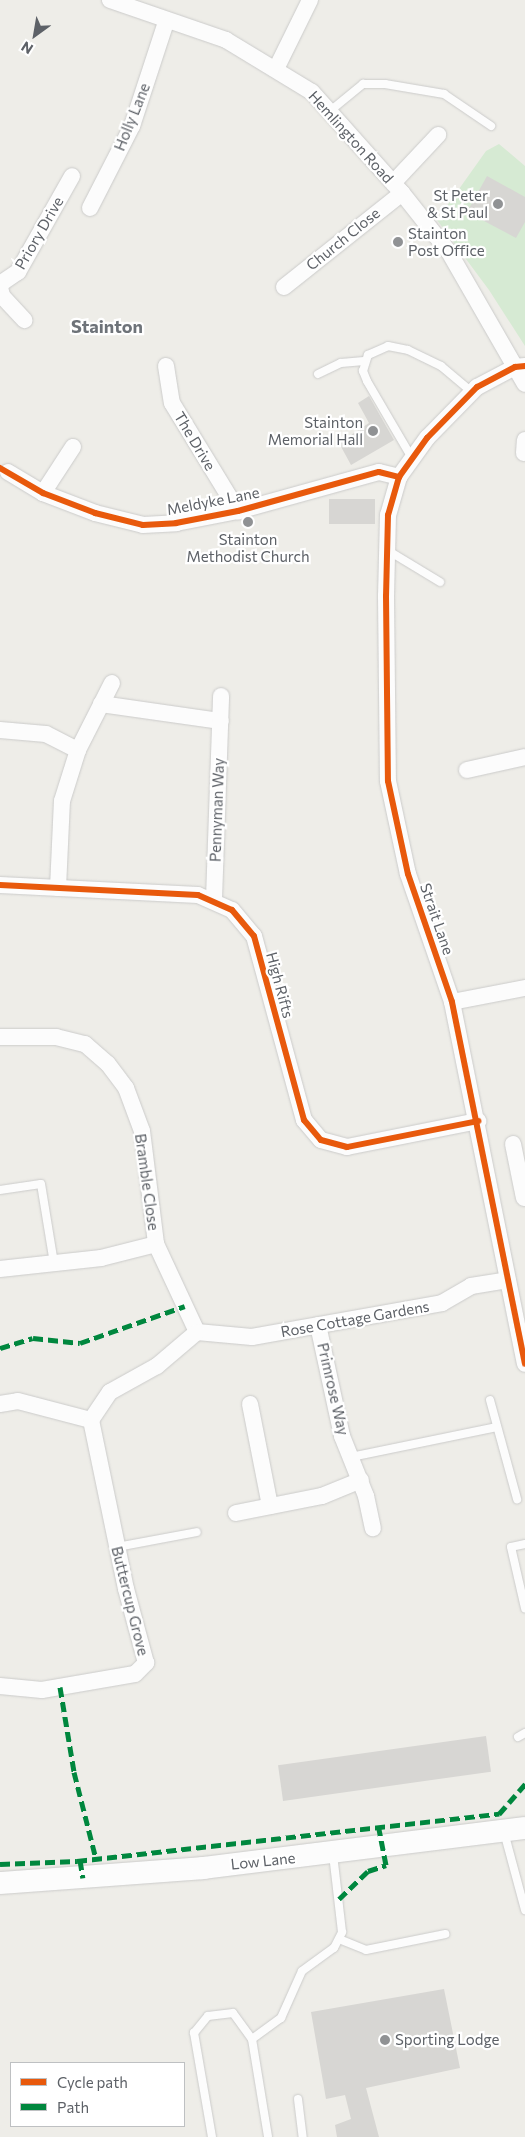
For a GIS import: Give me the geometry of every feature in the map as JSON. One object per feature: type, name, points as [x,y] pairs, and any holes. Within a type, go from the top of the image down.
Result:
[{"type":"main road","name":"Low Lane","points":[[0,1883],[333,1854],[514,1829]]},
{"type":"street","name":"Hemlington Road","points":[[110,0],[166,22],[226,40],[277,67],[312,92],[398,188],[448,252],[520,366],[525,384]]},
{"type":"street","points":[[277,67],[310,0]]},
{"type":"street","name":"Holly Lane","points":[[90,208],[132,126],[166,22]]},
{"type":"street","name":"Church Close","points":[[284,287],[398,188],[438,135]]},
{"type":"street","name":"Priory Drive","points":[[24,320],[2,296],[0,286],[18,272],[72,176]]},
{"type":"street","name":"The Drive","points":[[166,366],[172,403],[238,511]]},
{"type":"street","name":"Strait Lane","points":[[520,366],[472,392],[412,458],[399,477],[388,515],[388,781],[408,874],[452,1002],[478,1121],[525,1364]]},
{"type":"street","points":[[43,493],[72,447]]},
{"type":"street","name":"Meldyke Lane","points":[[8,472],[43,493],[95,513],[143,525],[176,523],[238,511],[379,472],[399,477]]},
{"type":"street","points":[[58,888],[62,801],[78,750],[112,683]]},
{"type":"street","name":"Pennyman Way","points":[[214,899],[221,696]]},
{"type":"street","points":[[101,704],[220,721]]},
{"type":"street","points":[[0,730],[46,734],[78,750]]},
{"type":"street","points":[[466,770],[525,758]]},
{"type":"street","name":"High Rifts","points":[[0,885],[198,895],[214,899],[239,916],[254,936],[304,1120],[321,1140],[347,1147],[478,1121]]},
{"type":"street","points":[[452,1002],[525,988]]},
{"type":"street","name":"Bramble Close","points":[[0,1037],[56,1036],[84,1044],[108,1064],[126,1088],[142,1131],[156,1244],[197,1332]]},
{"type":"street","points":[[514,1144],[522,1172],[525,1201]]},
{"type":"street","name":"Bramble Close","points":[[0,1269],[101,1258],[156,1244]]},
{"type":"street","name":"Rose Cottage Gardens","points":[[197,1332],[252,1337],[318,1326],[442,1303],[471,1286],[508,1280]]},
{"type":"street","name":"Primrose Way","points":[[318,1326],[342,1436],[361,1480],[373,1528]]},
{"type":"street","points":[[0,1404],[18,1401],[91,1420],[110,1392],[157,1366],[197,1332]]},
{"type":"street","points":[[250,1404],[270,1506]]},
{"type":"street","name":"Buttercup Grove","points":[[0,1686],[42,1690],[135,1674],[146,1663],[117,1547],[91,1420]]},
{"type":"street","points":[[236,1513],[322,1496],[361,1480]]},
{"type":"lane","points":[[330,111],[363,84],[385,84],[444,94],[491,126]]},
{"type":"lane","points":[[318,374],[341,363],[364,361],[379,347],[398,347],[441,366],[472,392]]},
{"type":"lane","points":[[364,361],[367,381],[412,458]]},
{"type":"lane","points":[[387,550],[440,582]]},
{"type":"lane","points":[[0,1190],[41,1184],[54,1263]]},
{"type":"lane","points":[[490,1400],[517,1499]]},
{"type":"lane","points":[[351,1457],[497,1427]]},
{"type":"lane","points":[[117,1547],[196,1532]]},
{"type":"lane","points":[[525,1544],[511,1547],[525,1608]]},
{"type":"lane","points":[[514,1829],[525,1910]]},
{"type":"lane","points":[[252,2039],[281,2018],[302,1971],[334,1948],[339,1939],[342,1932],[333,1854]]},
{"type":"lane","points":[[339,1939],[366,1950],[445,1934]]},
{"type":"lane","points":[[212,2137],[194,2033],[208,2016],[233,2013],[252,2039],[268,2137]]},
{"type":"lane","points":[[298,2099],[304,2137]]},
{"type":"green space","points":[[499,144],[525,166],[525,346],[489,290],[437,220],[486,151]]},
{"type":"building","name":"St Peter & St Paul","points":[[487,176],[525,197],[525,222],[516,238],[467,212]]},
{"type":"building","name":"Stainton Memorial Hall","points":[[369,396],[394,440],[351,465],[339,443],[369,423],[358,403]]},
{"type":"building","points":[[329,499],[375,499],[375,524],[329,524]]},
{"type":"building","points":[[486,1736],[491,1772],[283,1801],[278,1765]]},
{"type":"building","name":"Sporting Lodge","points":[[444,1989],[460,2068],[366,2088],[379,2137],[337,2137],[335,2125],[351,2119],[345,2095],[326,2099],[311,2012]]},
{"type":"marked path","points":[[0,1348],[33,1338],[80,1343],[185,1306]]},
{"type":"marked path","points":[[60,1687],[74,1772],[96,1859]]},
{"type":"marked path","points":[[0,1864],[77,1861],[499,1814],[525,1784]]},
{"type":"marked path","points":[[339,1899],[368,1871],[386,1865],[379,1828]]},
{"type":"marked path","points":[[80,1860],[83,1878]]},
{"type":"cycle path","points":[[525,366],[515,367],[477,387],[427,438],[399,477],[388,515],[386,596],[388,781],[408,874],[452,1002],[525,1364]]},
{"type":"cycle path","points":[[0,468],[43,493],[95,513],[143,525],[176,523],[238,511],[379,472],[399,477]]},
{"type":"cycle path","points":[[0,885],[198,895],[232,910],[254,936],[304,1120],[321,1140],[347,1147],[478,1121]]},
{"type":"place","name":"St Peter & St Paul","points":[[498,204]]},
{"type":"place","name":"Stainton Post Office","points":[[398,242]]},
{"type":"place","name":"Stainton Memorial Hall","points":[[373,431]]},
{"type":"place","name":"Stainton Methodist Church","points":[[248,522]]},
{"type":"place","name":"Sporting Lodge","points":[[385,2040]]},
{"type":"district","name":"Stainton","points":[[107,326]]}]
